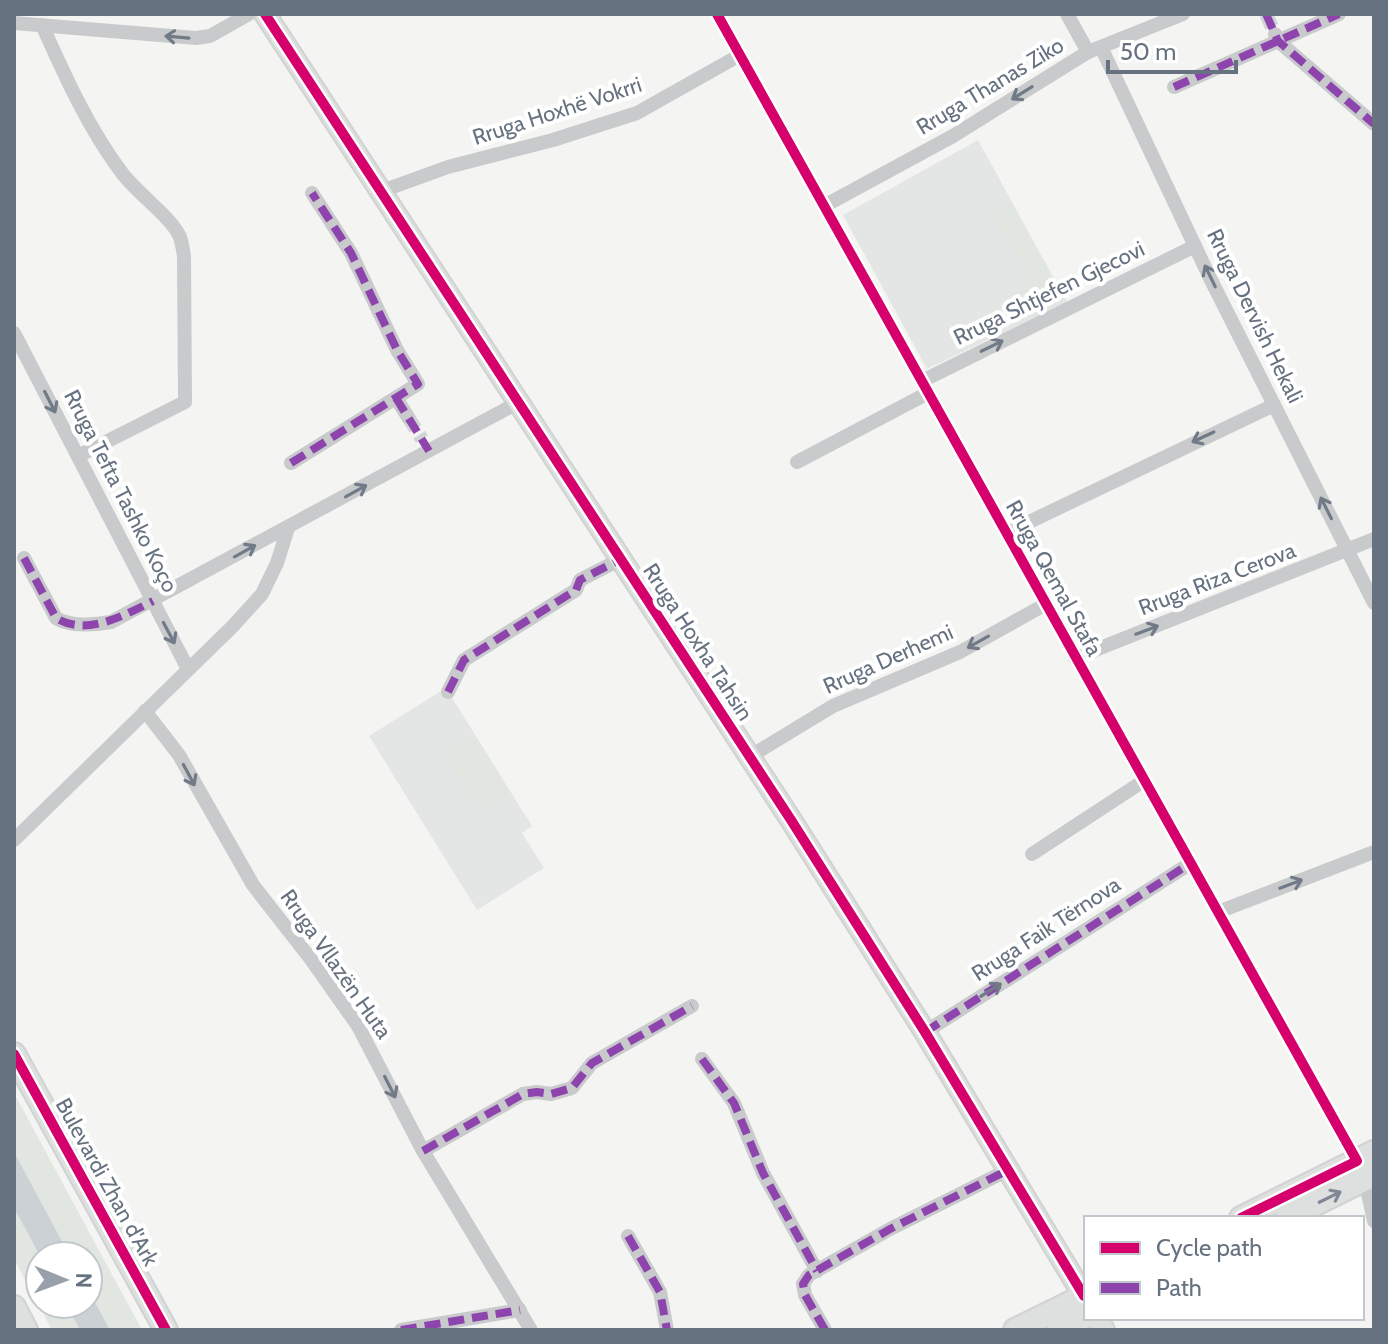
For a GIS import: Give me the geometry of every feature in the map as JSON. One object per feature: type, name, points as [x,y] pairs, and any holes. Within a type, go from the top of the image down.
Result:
[{"type":"main road","name":"Rruga Hoxha Tahsin","points":[[265,14],[925,1032],[1084,1299]]},
{"type":"main road","name":"Bulevardi Zhan d'Ark","points":[[14,1054],[166,1330]]},
{"type":"main road","points":[[1246,1216],[1368,1167]]},
{"type":"main road","points":[[1290,1216],[1368,1167]]},
{"type":"main road","points":[[1015,1330],[1084,1301]]},
{"type":"main road","points":[[1059,1330],[1084,1302]]},
{"type":"street","points":[[14,23],[196,38],[210,36],[249,14]]},
{"type":"street","name":"Rruga Qemal Stafa","points":[[717,14],[1218,912],[1368,1167],[1374,1221]]},
{"type":"street","name":"Rruga Dervish Hekali","points":[[1067,14],[1094,49],[1374,603]]},
{"type":"street","name":"Rruga Thanas Ziko","points":[[824,206],[953,136],[1094,49],[1183,14]]},
{"type":"street","points":[[1174,87],[1277,38],[1339,14]]},
{"type":"street","points":[[42,25],[98,138],[122,173],[173,225],[181,238],[184,256],[185,402],[78,456]]},
{"type":"street","points":[[1277,38],[1374,124]]},
{"type":"street","name":"Rruga Hoxhë Vokrri","points":[[379,192],[448,167],[553,140],[637,113],[740,55]]},
{"type":"street","points":[[291,463],[418,384],[397,350],[351,253],[312,193]]},
{"type":"street","name":"Rruga Shtjefen Gjecovi","points":[[797,462],[925,387],[1195,246]]},
{"type":"street","name":"Rruga Tefta Tashko Koço","points":[[14,333],[188,669]]},
{"type":"street","points":[[396,398],[408,417]]},
{"type":"street","points":[[24,558],[56,618],[63,622],[111,622],[288,528],[426,445],[519,402]]},
{"type":"street","points":[[1006,533],[1274,405]]},
{"type":"street","points":[[14,840],[262,594],[277,563],[288,528]]},
{"type":"street","name":"Rruga Riza Cerova","points":[[1075,658],[1348,552],[1374,539]]},
{"type":"street","points":[[448,692],[464,660],[576,590],[580,580],[621,559]]},
{"type":"street","name":"Rruga Derhemi","points":[[749,757],[833,706],[960,652],[1046,604]]},
{"type":"street","name":"Rruga Vllazën Huta","points":[[145,711],[179,755],[253,885],[358,1026],[423,1151],[531,1330]]},
{"type":"street","points":[[1032,854],[1145,780]]},
{"type":"street","points":[[1218,912],[1374,852]]},
{"type":"street","name":"Rruga Faik Tërnova","points":[[925,1032],[1191,863]]},
{"type":"street","points":[[423,1151],[523,1094],[551,1094],[572,1088],[592,1063],[692,1006]]},
{"type":"street","points":[[702,1059],[734,1103],[763,1173],[817,1271]]},
{"type":"street","points":[[825,1330],[805,1295],[803,1284],[809,1275],[890,1229],[1008,1170]]},
{"type":"street","points":[[628,1236],[660,1292],[667,1330]]},
{"type":"street","points":[[401,1330],[520,1310]]},
{"type":"shaded area","points":[[978,140],[1067,302],[927,369],[843,215]]},
{"type":"shaded area","points":[[1010,202],[1065,302],[1019,324],[1006,299],[1032,284],[992,212]]},
{"type":"shaded area","points":[[446,688],[532,826],[522,833],[544,868],[477,910],[369,736]]},
{"type":"shaded area","points":[[473,737],[509,795],[480,813],[444,755]]},
{"type":"shaded area","points":[[14,1093],[93,1240],[61,1240],[14,1152]]},
{"type":"shaded area","points":[[14,1152],[61,1240],[31,1240],[14,1208]]},
{"type":"shaded area","points":[[14,1208],[31,1240],[24,1240],[24,1278],[14,1259]]},
{"type":"shaded area","points":[[104,1260],[142,1330],[110,1330],[104,1319]]},
{"type":"shaded area","points":[[104,1319],[110,1330],[80,1330],[75,1320]]},
{"type":"shaded area","points":[[47,1320],[75,1320],[80,1330],[52,1330]]},
{"type":"tunnel","points":[[1266,14],[1275,34]]},
{"type":"tunnel","points":[[408,417],[422,439]]},
{"type":"marked path","points":[[1266,14],[1278,41],[1374,124]]},
{"type":"marked path","points":[[1174,87],[1339,14]]},
{"type":"marked path","points":[[291,463],[418,384],[397,350],[351,253],[312,193]]},
{"type":"marked path","points":[[396,398],[429,451]]},
{"type":"marked path","points":[[24,558],[56,618],[68,623],[92,625],[105,622],[153,601]]},
{"type":"marked path","points":[[448,692],[464,660],[576,590],[580,580],[621,559]]},
{"type":"marked path","points":[[925,1032],[1191,863]]},
{"type":"marked path","points":[[423,1151],[523,1094],[551,1094],[572,1088],[592,1063],[692,1006]]},
{"type":"marked path","points":[[702,1059],[734,1103],[763,1173],[817,1271]]},
{"type":"marked path","points":[[825,1330],[805,1295],[803,1284],[809,1275],[890,1229],[1008,1170]]},
{"type":"marked path","points":[[628,1236],[660,1292],[667,1330]]},
{"type":"marked path","points":[[401,1330],[520,1310]]},
{"type":"cycle path","points":[[265,14],[791,820],[925,1032],[1084,1296]]},
{"type":"cycle path","points":[[717,14],[1357,1161],[1245,1216]]},
{"type":"cycle path","points":[[14,1054],[166,1330]]}]
